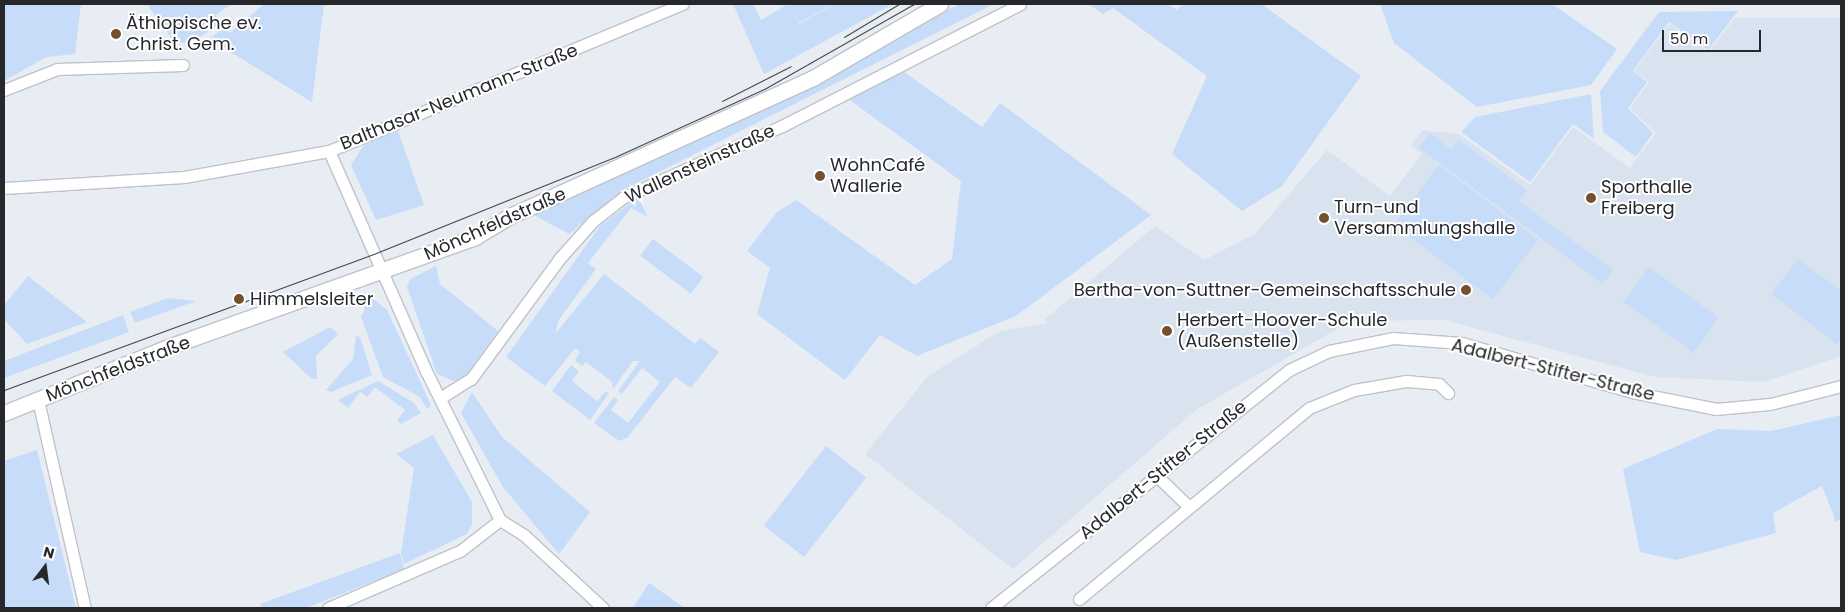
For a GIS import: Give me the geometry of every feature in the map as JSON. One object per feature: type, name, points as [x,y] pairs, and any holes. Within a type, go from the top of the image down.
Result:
[{"type":"main road","name":"Mönchfeldstraße","points":[[4,412],[168,347],[475,237],[510,216],[751,109],[876,44],[940,4]]},
{"type":"street","name":"Balthasar-Neumann-Straße","points":[[385,270],[329,151],[683,4]]},
{"type":"street","name":"Wallensteinstraße","points":[[440,398],[472,379],[560,259],[593,221],[624,197],[782,126],[1020,4]]},
{"type":"street","points":[[4,90],[57,69],[182,65]]},
{"type":"street","points":[[4,188],[184,177],[329,151]]},
{"type":"street","points":[[385,270],[440,398],[500,520],[524,535],[603,608]]},
{"type":"street","name":"Adalbert-Stifter-Straße","points":[[991,608],[1155,474],[1289,370],[1329,351],[1393,338],[1462,343],[1632,392],[1716,409],[1770,404],[1841,386]]},
{"type":"street","points":[[1079,599],[1188,506],[1309,408],[1354,390],[1406,381],[1439,384],[1448,393]]},
{"type":"street","points":[[38,400],[85,608]]},
{"type":"street","points":[[1155,474],[1188,506]]},
{"type":"street","points":[[328,608],[460,551],[500,520]]},
{"type":"shaded area","points":[[4,4],[81,4],[75,54],[46,57],[4,81]]},
{"type":"shaded area","points":[[147,4],[231,4],[216,15],[221,22],[193,42],[175,43]]},
{"type":"shaded area","points":[[264,4],[324,4],[312,102],[209,39],[225,27],[230,33]]},
{"type":"shaded area","points":[[733,4],[753,4],[761,20],[788,4],[834,4],[799,23],[793,13],[799,24],[835,4],[893,4],[764,74]]},
{"type":"shaded area","points":[[959,4],[994,4],[621,191],[569,234],[532,214],[819,84]]},
{"type":"shaded area","points":[[1089,4],[1169,4],[1177,10],[1182,4],[1261,4],[1361,76],[1282,186],[1242,211],[1172,154],[1207,76],[1113,8],[1103,14]]},
{"type":"shaded area","points":[[1380,4],[1552,4],[1617,49],[1591,85],[1477,107],[1394,43]]},
{"type":"shaded area","points":[[1738,11],[1708,50],[1669,22],[1633,71],[1647,82],[1628,108],[1653,133],[1636,157],[1603,132],[1600,91],[1659,12]]},
{"type":"shaded area","name":"Bertha-von-Suttner-Gemeinschaftsschule","points":[[1735,18],[1841,18],[1841,356],[1764,382],[1655,377],[1444,320],[1351,321],[1196,410],[1013,569],[865,454],[928,376],[1000,331],[1048,323],[1044,320],[1155,226],[1204,260],[1255,234],[1327,150],[1390,196],[1422,154],[1411,145],[1423,130],[1459,134],[1530,185],[1573,127],[1630,168],[1656,133],[1630,108],[1649,82],[1634,71],[1670,24],[1708,52]]},
{"type":"shaded area","points":[[900,69],[982,127],[1000,103],[1151,215],[1016,316],[917,356],[880,335],[845,380],[757,314],[770,268],[747,251],[777,212],[796,200],[915,285],[952,259],[961,181],[847,98]]},
{"type":"shaded area","points":[[1591,94],[1594,139],[1573,124],[1530,182],[1461,132],[1475,117]]},
{"type":"shaded area","points":[[396,125],[424,205],[376,220],[351,165],[369,137]]},
{"type":"shaded area","points":[[1430,133],[1451,149],[1459,140],[1527,190],[1519,201],[1613,270],[1603,284],[1419,148]]},
{"type":"shaded area","points":[[1439,165],[1538,240],[1493,300],[1394,225]]},
{"type":"shaded area","points":[[638,197],[648,217],[631,208],[588,263],[596,269],[558,321],[556,333],[604,274],[695,344],[700,338],[719,352],[691,388],[675,377],[627,438],[619,441],[594,423],[614,397],[618,400],[611,410],[628,423],[660,382],[642,368],[622,394],[618,391],[640,361],[633,361],[613,389],[612,382],[586,362],[582,366],[575,360],[580,352],[575,348],[545,386],[506,357],[600,226]]},
{"type":"shaded area","points":[[653,239],[703,277],[691,294],[640,256]]},
{"type":"shaded area","points":[[1798,259],[1841,291],[1841,338],[1837,344],[1771,294]]},
{"type":"shaded area","points":[[436,266],[440,284],[498,331],[465,377],[456,382],[437,374],[407,287],[410,279]]},
{"type":"shaded area","points":[[1649,267],[1719,318],[1693,352],[1624,302]]},
{"type":"shaded area","points":[[28,276],[87,322],[27,344],[4,319],[4,305]]},
{"type":"shaded area","points":[[366,293],[387,310],[431,405],[427,409],[420,397],[383,377],[361,317],[365,309],[355,295]]},
{"type":"shaded area","points":[[168,298],[196,301],[135,323],[130,312]]},
{"type":"shaded area","points":[[123,315],[129,332],[4,378],[4,361]]},
{"type":"shaded area","points":[[330,327],[338,334],[316,356],[317,379],[312,379],[283,352]]},
{"type":"shaded area","points":[[356,336],[360,337],[372,375],[331,392],[326,390],[353,359]]},
{"type":"shaded area","points":[[571,365],[579,371],[572,381],[597,401],[606,391],[609,393],[590,420],[552,391]]},
{"type":"shaded area","points":[[378,381],[414,403],[421,413],[401,424],[397,421],[405,410],[375,387],[367,397],[360,392],[348,408],[338,400]]},
{"type":"shaded area","points":[[472,392],[502,437],[590,512],[559,554],[503,487],[461,413]]},
{"type":"shaded area","points":[[1841,415],[1841,519],[1836,522],[1822,486],[1773,513],[1776,533],[1676,560],[1640,552],[1623,469],[1717,429],[1771,431]]},
{"type":"shaded area","points":[[433,435],[472,502],[472,524],[467,534],[404,564],[401,553],[414,468],[396,454]]},
{"type":"shaded area","points":[[826,446],[866,477],[804,557],[764,526]]},
{"type":"shaded area","points":[[37,450],[76,608],[4,608],[4,461]]},
{"type":"shaded area","points":[[400,553],[404,569],[306,608],[262,608],[260,604]]},
{"type":"shaded area","points":[[649,583],[685,608],[633,608]]},
{"type":"tram line","points":[[844,37],[899,4]]},
{"type":"tram line","points":[[4,390],[376,253],[617,156],[766,88],[914,4]]},
{"type":"tram line","points":[[722,101],[791,66]]},
{"type":"place","name":"Äthiopische ev. Christ. Gem.","points":[[116,34]]},
{"type":"place","name":"WohnCafé Wallerie","points":[[820,176]]},
{"type":"place","name":"Sporthalle Freiberg","points":[[1591,198]]},
{"type":"place","name":"Turn-und Versammlungshalle","points":[[1324,218]]},
{"type":"place","name":"Bertha-von-Suttner-Gemeinschaftsschule","points":[[1466,290]]},
{"type":"place","name":"Himmelsleiter","points":[[239,299]]},
{"type":"place","name":"Herbert-Hoover-Schule (Außenstelle)","points":[[1167,331]]}]
